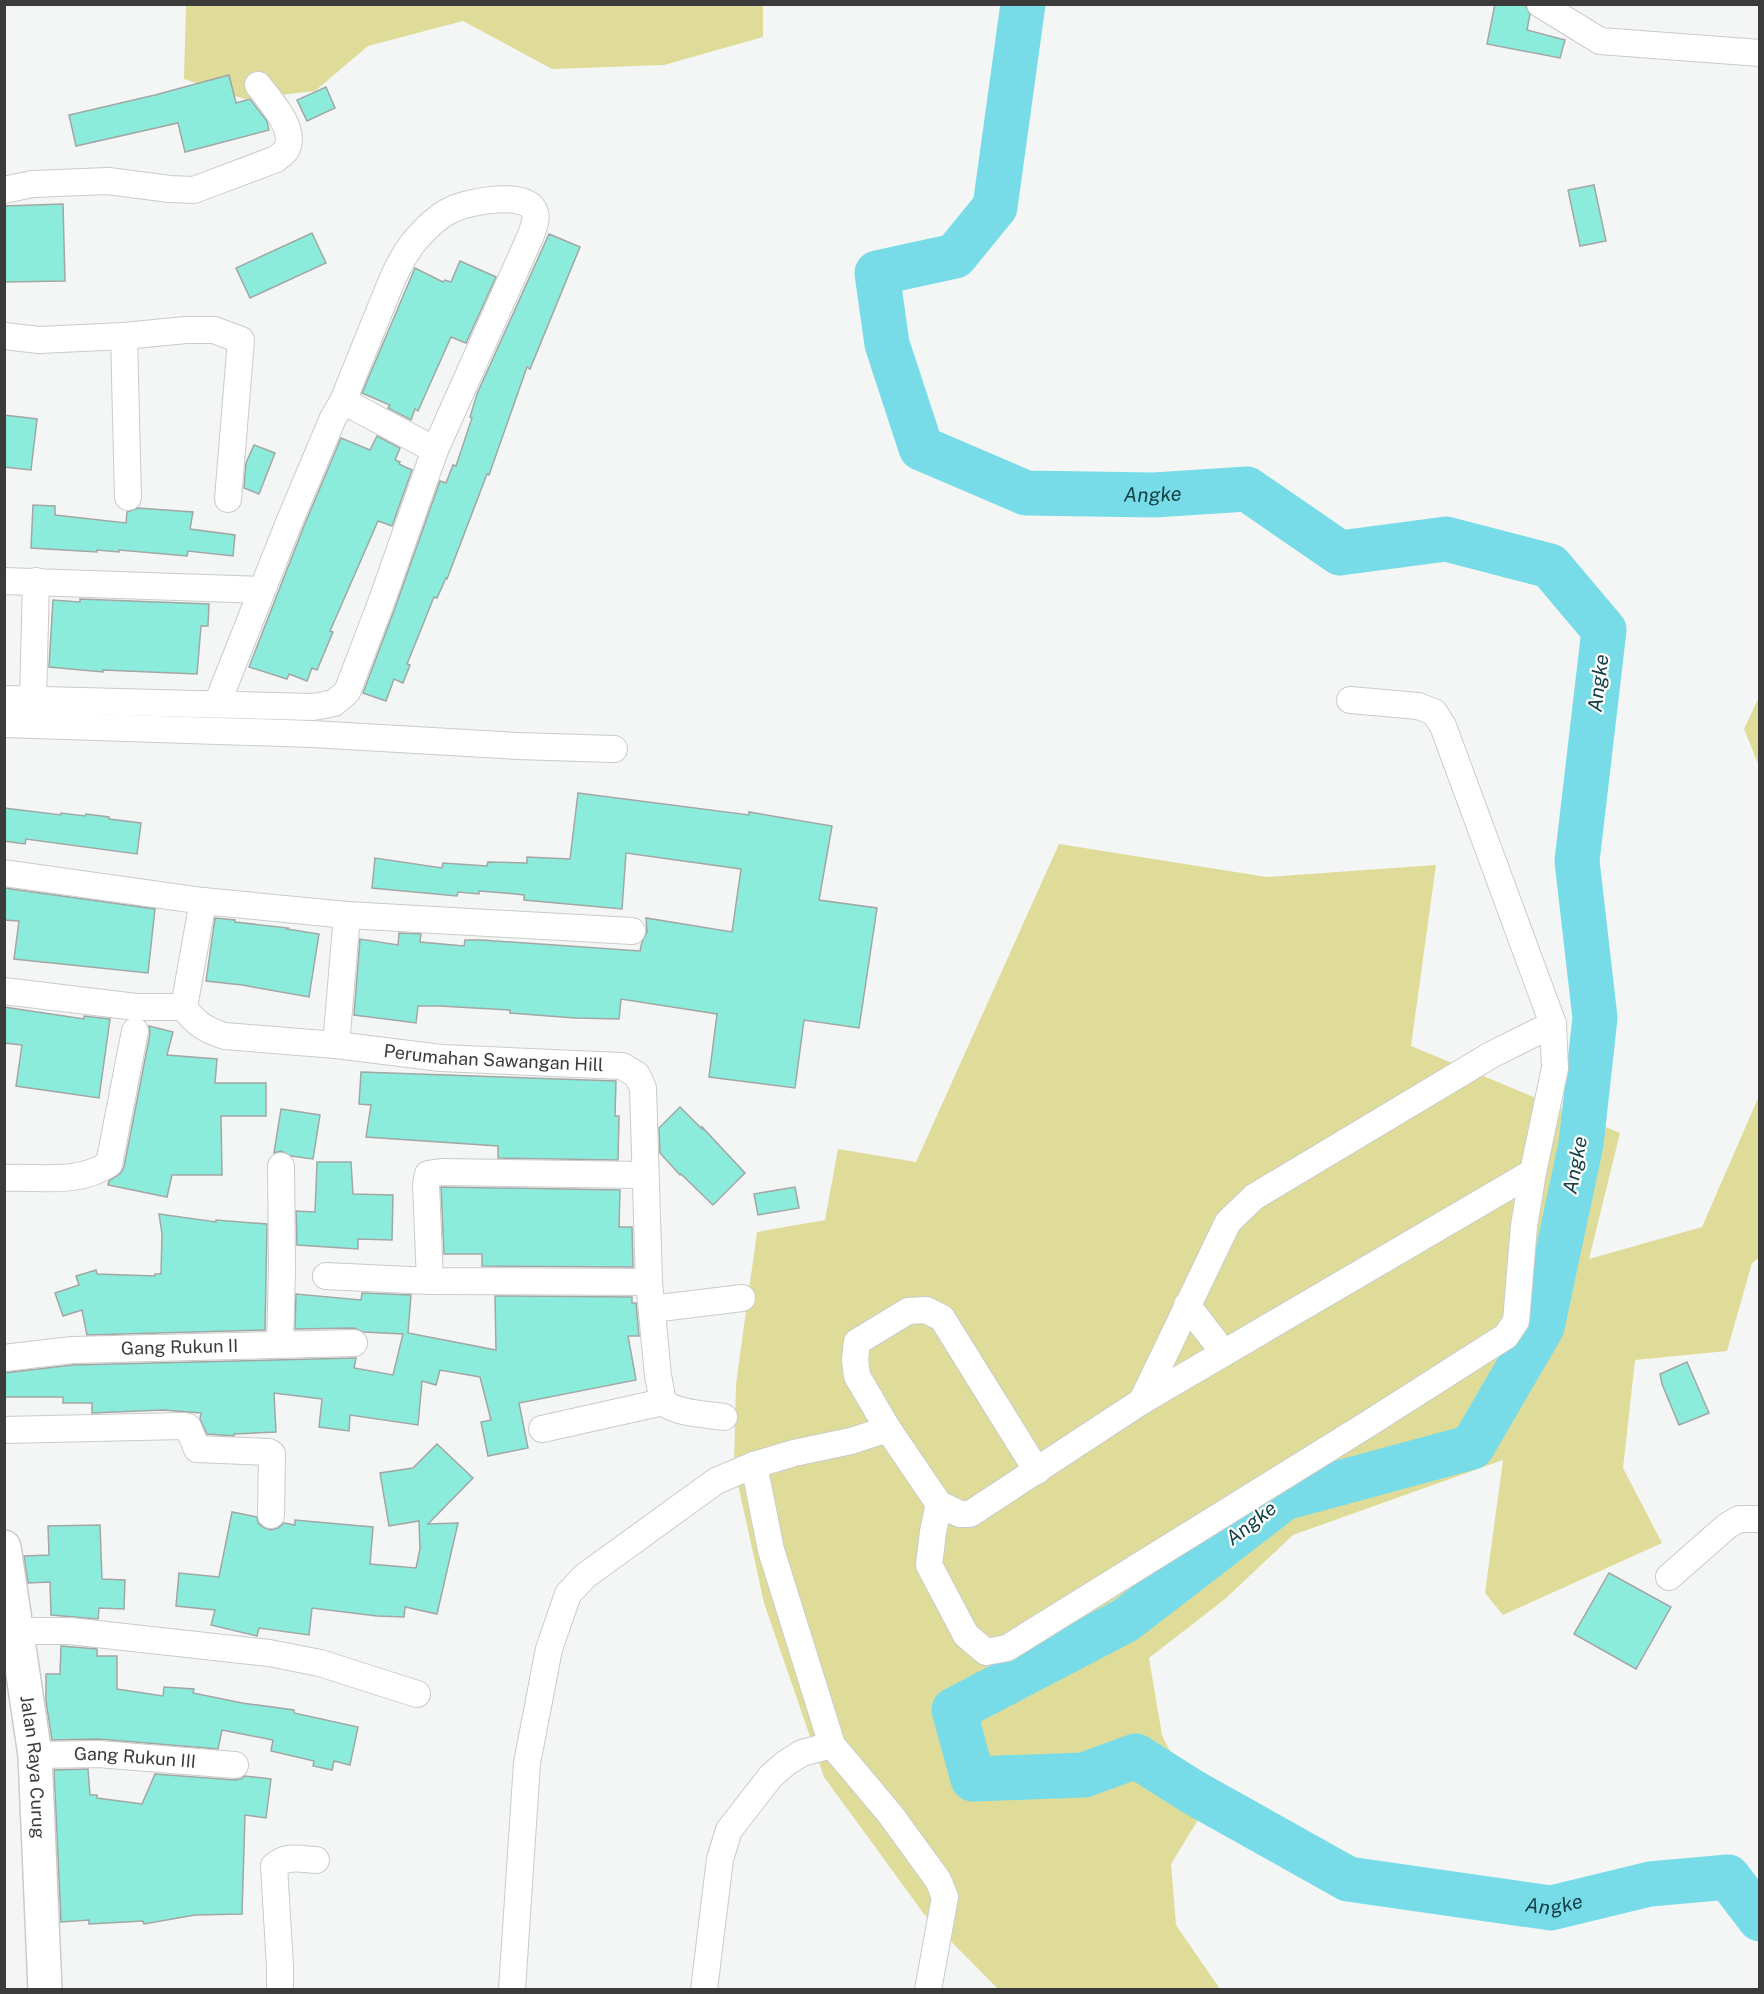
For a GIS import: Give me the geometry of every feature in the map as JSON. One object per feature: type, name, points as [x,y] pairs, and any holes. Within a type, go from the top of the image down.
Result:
[{"type":"main road","name":"Jalan Raya Curug","points":[[6,1566],[18,1631],[35,1755],[45,1989]]},
{"type":"street","points":[[1540,4],[1600,41],[1760,53]]},
{"type":"street","points":[[4,190],[32,184],[108,181],[194,190],[276,159],[286,152],[289,143],[287,129],[279,112],[258,85]]},
{"type":"street","points":[[4,699],[313,707],[334,703],[346,692],[381,603],[435,450],[531,235],[535,224],[535,214],[533,208],[526,203],[511,199],[488,201],[452,209],[442,215],[414,243],[399,263],[343,401],[324,438],[217,704]]},
{"type":"street","points":[[4,336],[39,340],[214,330],[242,339],[228,500]]},
{"type":"street","points":[[124,336],[128,497]]},
{"type":"street","points":[[343,401],[435,450]]},
{"type":"street","points":[[4,581],[262,590]]},
{"type":"street","points":[[33,699],[36,581]]},
{"type":"street","points":[[939,1503],[929,1565],[966,1635],[986,1652],[1007,1648],[1506,1336],[1516,1321],[1524,1226],[1555,1068],[1553,1024],[1439,719],[1434,712],[1418,706],[1350,700]]},
{"type":"street","points":[[4,724],[312,734],[614,749]]},
{"type":"street","points":[[4,873],[203,901],[348,915],[632,931]]},
{"type":"street","points":[[4,991],[136,1007],[184,1007],[203,901]]},
{"type":"street","points":[[336,1045],[348,915]]},
{"type":"street","name":"Perumahan Sawangan Hill","points":[[184,1007],[200,1026],[212,1033],[225,1036],[336,1045],[441,1058],[622,1066],[637,1075],[644,1088],[644,1175],[649,1282],[663,1402]]},
{"type":"street","points":[[1142,1401],[1228,1222],[1254,1197],[1491,1054],[1553,1024]]},
{"type":"street","points":[[4,1178],[77,1177],[96,1173],[109,1164],[135,1031]]},
{"type":"street","points":[[280,1344],[281,1166]]},
{"type":"street","points":[[430,1281],[426,1185],[428,1174],[441,1172],[644,1175]]},
{"type":"street","points":[[1037,1471],[942,1318],[926,1310],[908,1311],[857,1342],[855,1360],[857,1376],[888,1430],[939,1503],[960,1514],[970,1514],[1037,1471],[1142,1401],[1533,1172]]},
{"type":"street","points":[[326,1276],[430,1281],[649,1282]]},
{"type":"street","points":[[652,1310],[741,1298]]},
{"type":"street","points":[[1187,1305],[1224,1353]]},
{"type":"street","name":"Gang Rukun II","points":[[4,1358],[72,1350],[354,1343]]},
{"type":"street","points":[[542,1428],[663,1402],[681,1411],[724,1417]]},
{"type":"street","points":[[4,1430],[188,1427],[197,1449],[269,1452],[272,1455],[271,1515]]},
{"type":"street","points":[[512,1989],[527,1763],[549,1649],[568,1594],[585,1576],[716,1481],[794,1452],[851,1441],[888,1430]]},
{"type":"street","points":[[754,1465],[771,1550],[832,1745],[890,1814],[938,1880],[945,1897],[928,1989]]},
{"type":"street","points":[[1669,1577],[1727,1526],[1739,1519],[1760,1519]]},
{"type":"street","points":[[18,1631],[70,1631],[269,1653],[320,1663],[417,1694]]},
{"type":"street","points":[[704,1989],[720,1858],[729,1830],[771,1776],[786,1763],[802,1754],[832,1745]]},
{"type":"street","name":"Gang Rukun III","points":[[35,1755],[98,1754],[235,1765]]},
{"type":"street","points":[[280,1989],[274,1866],[279,1861],[288,1858],[316,1860]]},
{"type":"shaded area","points":[[186,5],[763,5],[763,37],[664,65],[552,69],[463,21],[368,46],[315,91],[245,99],[184,79]]},
{"type":"shaded area","points":[[1759,697],[1759,766],[1744,729]]},
{"type":"shaded area","points":[[1059,844],[1267,877],[1436,865],[1411,1046],[1620,1133],[1589,1259],[1702,1227],[1759,1096],[1759,1258],[1752,1263],[1727,1351],[1635,1360],[1623,1468],[1662,1543],[1503,1615],[1485,1593],[1503,1460],[1293,1535],[1225,1599],[1149,1658],[1162,1735],[1201,1815],[1171,1864],[1176,1925],[1220,1989],[998,1989],[924,1914],[824,1777],[764,1603],[734,1466],[736,1384],[757,1232],[825,1220],[838,1149],[916,1162]]},
{"type":"building","points":[[1495,4],[1525,4],[1530,14],[1527,30],[1565,40],[1560,58],[1487,44]]},
{"type":"building","points":[[229,75],[236,103],[250,99],[267,121],[269,130],[185,152],[178,123],[76,146],[69,115]]},
{"type":"building","points":[[326,87],[335,108],[307,121],[297,100]]},
{"type":"building","points":[[1594,185],[1606,241],[1580,246],[1568,190]]},
{"type":"building","points":[[63,204],[65,281],[4,282],[4,206]]},
{"type":"building","points":[[312,233],[326,263],[250,298],[236,268]]},
{"type":"building","points":[[549,234],[580,247],[530,369],[527,367],[489,475],[487,474],[447,579],[437,598],[434,597],[407,664],[410,665],[403,683],[394,679],[386,701],[363,693],[440,481],[446,483],[453,465],[456,466],[472,418],[470,417],[477,394]]},
{"type":"building","points":[[460,261],[496,277],[466,343],[451,337],[418,411],[415,409],[411,420],[388,408],[390,405],[362,393],[415,268],[443,282],[445,280],[451,282]]},
{"type":"building","points":[[4,415],[37,419],[31,470],[4,467]]},
{"type":"building","points":[[377,436],[400,448],[395,460],[412,470],[392,526],[378,521],[330,631],[333,632],[317,670],[312,668],[307,681],[289,674],[287,679],[249,667],[341,438],[370,450]]},
{"type":"building","points":[[254,445],[275,453],[259,494],[244,488],[246,463]]},
{"type":"building","points":[[33,505],[55,506],[55,515],[126,523],[127,512],[138,508],[193,512],[190,529],[235,535],[233,556],[188,551],[187,556],[119,550],[119,552],[97,550],[97,552],[31,548]]},
{"type":"building","points":[[80,599],[209,604],[208,626],[201,626],[197,674],[103,670],[103,672],[49,667],[53,600],[80,602]]},
{"type":"building","points":[[578,793],[749,815],[749,812],[832,826],[819,900],[877,908],[859,1028],[804,1020],[795,1088],[709,1077],[717,1014],[621,999],[619,1019],[575,1018],[510,1013],[510,1010],[439,1006],[418,1006],[416,1023],[354,1015],[360,939],[398,945],[399,933],[421,934],[420,942],[464,946],[465,940],[481,940],[640,951],[647,932],[646,918],[732,932],[741,869],[626,853],[622,909],[524,900],[524,895],[505,893],[458,892],[457,896],[372,888],[375,858],[442,868],[443,863],[487,866],[488,862],[527,863],[527,857],[570,859]]},
{"type":"building","points":[[4,808],[61,815],[61,813],[85,816],[86,814],[141,823],[137,854],[26,839],[25,844],[4,841]]},
{"type":"building","points":[[4,888],[155,909],[148,973],[14,959],[19,921],[4,920]]},
{"type":"building","points":[[215,918],[319,934],[309,997],[206,981]]},
{"type":"building","points":[[4,1007],[84,1019],[84,1016],[110,1019],[99,1098],[16,1086],[22,1045],[4,1043]]},
{"type":"building","points":[[149,1026],[173,1032],[167,1055],[217,1059],[215,1083],[266,1083],[266,1116],[221,1116],[222,1175],[172,1175],[167,1197],[108,1185],[109,1181],[121,1173],[124,1167],[150,1034]]},
{"type":"building","points":[[361,1072],[616,1081],[615,1116],[619,1116],[618,1160],[498,1158],[498,1146],[366,1137],[371,1105],[359,1104]]},
{"type":"building","points":[[680,1107],[745,1173],[713,1205],[660,1153],[659,1128]]},
{"type":"building","points":[[281,1109],[320,1115],[313,1159],[291,1156],[281,1151],[274,1153]]},
{"type":"building","points":[[317,1162],[351,1162],[353,1194],[393,1195],[392,1240],[358,1239],[358,1249],[297,1245],[296,1211],[315,1212]]},
{"type":"building","points":[[441,1187],[620,1190],[619,1227],[632,1227],[633,1267],[482,1266],[482,1254],[444,1254]]},
{"type":"building","points":[[795,1187],[799,1208],[758,1215],[754,1194]]},
{"type":"building","points":[[159,1214],[216,1222],[216,1220],[267,1224],[265,1330],[87,1335],[82,1310],[63,1316],[55,1293],[79,1285],[76,1276],[96,1270],[97,1274],[155,1276],[155,1274],[161,1274],[162,1234]]},
{"type":"building","points":[[362,1293],[411,1295],[408,1333],[496,1350],[495,1296],[632,1297],[632,1303],[636,1303],[639,1336],[628,1336],[636,1380],[519,1403],[528,1448],[488,1456],[481,1422],[491,1420],[480,1377],[440,1370],[436,1385],[422,1381],[418,1425],[350,1415],[349,1431],[319,1427],[322,1399],[274,1393],[276,1432],[234,1434],[234,1436],[207,1434],[200,1419],[201,1413],[163,1410],[92,1413],[92,1403],[63,1403],[63,1397],[4,1397],[4,1373],[73,1365],[356,1358],[354,1368],[393,1375],[403,1334],[363,1332],[354,1328],[295,1329],[296,1294],[361,1300]]},
{"type":"building","points":[[1687,1362],[1709,1413],[1679,1425],[1660,1374]]},
{"type":"building","points":[[437,1444],[473,1478],[428,1524],[458,1523],[437,1614],[405,1607],[404,1617],[312,1608],[309,1635],[259,1628],[257,1636],[211,1625],[215,1610],[176,1606],[179,1573],[219,1577],[232,1512],[257,1517],[258,1523],[270,1530],[284,1523],[295,1525],[295,1520],[373,1527],[370,1564],[416,1568],[420,1549],[419,1521],[389,1526],[380,1473],[413,1468]]},
{"type":"building","points":[[100,1525],[102,1579],[125,1580],[124,1609],[99,1608],[98,1619],[51,1615],[50,1582],[28,1583],[24,1556],[49,1555],[48,1526]]},
{"type":"building","points":[[1609,1573],[1671,1607],[1636,1669],[1574,1634]]},
{"type":"building","points":[[61,1646],[97,1649],[97,1656],[117,1656],[117,1689],[163,1696],[164,1687],[194,1689],[193,1693],[294,1710],[294,1713],[358,1727],[350,1765],[334,1761],[332,1770],[313,1766],[314,1761],[271,1751],[273,1740],[222,1730],[218,1749],[99,1739],[52,1740],[46,1701],[46,1674],[60,1674]]},
{"type":"building","points":[[88,1769],[90,1795],[142,1804],[155,1774],[234,1780],[245,1776],[271,1779],[266,1818],[245,1815],[242,1914],[195,1915],[144,1924],[143,1921],[89,1924],[89,1920],[61,1922],[54,1770]]},
{"type":"waterway","name":"Angke","points":[[1023,4],[995,207],[955,256],[877,273],[887,344],[921,448],[1026,493],[1154,495],[1247,489],[1340,553],[1446,539],[1550,566],[1604,630],[1577,861],[1595,1018],[1581,1144],[1542,1327],[1472,1447],[1284,1498],[1126,1620],[954,1710],[973,1779],[1084,1775],[1136,1756],[1191,1791],[1348,1879],[1551,1908],[1650,1884],[1728,1877],[1760,1919]]}]
